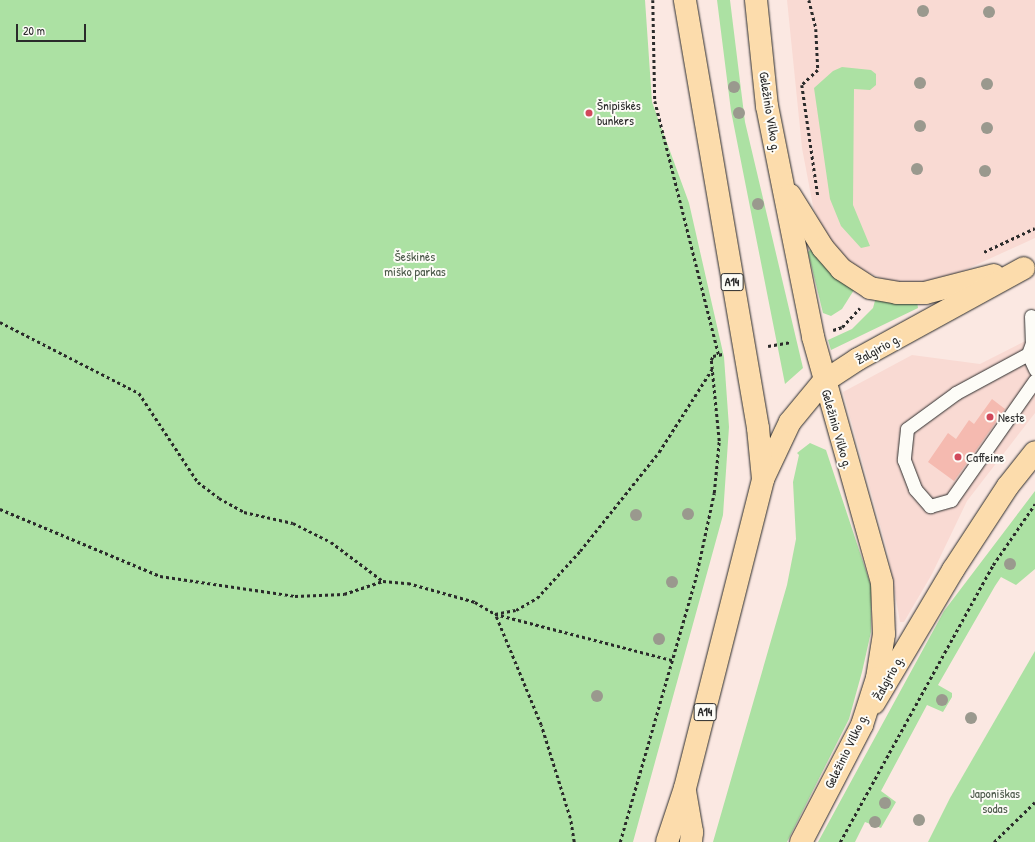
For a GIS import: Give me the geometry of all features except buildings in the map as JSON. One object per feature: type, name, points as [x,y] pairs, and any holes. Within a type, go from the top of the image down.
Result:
[{"type":"main road","name":"A14","points":[[667,842],[685,788],[763,479],[744,351],[685,0]]},
{"type":"main road","name":"Geležinio Vilko g.","points":[[756,0],[767,106],[823,382],[882,583],[884,634],[876,678],[862,725],[801,842]]},
{"type":"main road","points":[[782,183],[823,248],[841,269],[870,288],[897,293],[925,293],[1030,265]]},
{"type":"main road","name":"Žalgirio g.","points":[[763,479],[790,422],[823,382],[858,359],[1030,265]]},
{"type":"main road","name":"Žalgirio g.","points":[[862,725],[906,644],[1008,486],[1035,452]]},
{"type":"main road","points":[[685,788],[692,832],[691,842]]},
{"type":"lane","points":[[1031,316],[1032,343],[1028,354],[956,393],[907,429],[904,460],[915,489],[930,506],[951,500],[1035,380]]},
{"type":"lane","points":[[1028,354],[1035,369]]},
{"type":"path","points":[[653,0],[655,101],[719,355]]},
{"type":"path","points":[[808,0],[816,29],[818,70],[802,85],[819,198]]},
{"type":"path","points":[[0,322],[139,393],[198,482],[219,498],[244,512],[293,523],[325,539],[383,581]]},
{"type":"path","points":[[620,842],[696,576],[714,493],[719,441],[712,368],[713,356],[744,351]]},
{"type":"path","points":[[495,614],[516,610],[537,598],[580,551],[659,452],[712,368]]},
{"type":"path","points":[[840,842],[993,565],[1035,504]]},
{"type":"path","points":[[0,509],[160,576],[295,596],[344,594],[383,581],[408,583],[475,602],[495,614],[672,660]]},
{"type":"path","points":[[495,614],[541,725],[570,818],[574,842]]},
{"type":"path","points":[[994,842],[1035,802]]},
{"type":"shaded area","points":[[787,0],[1035,0],[1035,238],[956,274],[913,284],[890,281],[860,270],[843,257],[823,231],[813,206],[802,148]]},
{"type":"shaded area","points":[[1035,336],[1035,413],[967,501],[932,574],[904,622],[900,622],[888,553],[843,392],[912,355],[980,364]]},
{"type":"green space","name":"Šeškinės miško parkas","points":[[0,0],[645,0],[652,102],[689,203],[724,357],[729,427],[723,515],[633,842],[0,842]]},
{"type":"green space","points":[[717,0],[730,0],[745,122],[803,368],[785,384],[731,111]]},
{"type":"green space","points":[[842,67],[871,70],[876,74],[876,85],[870,90],[854,89],[853,205],[870,246],[861,248],[841,226],[830,199],[814,88],[833,71]]},
{"type":"green space","points":[[811,249],[854,290],[842,309],[831,316],[823,313],[808,252]]},
{"type":"green space","points":[[876,297],[917,302],[918,308],[831,350],[828,340],[852,329],[873,308]]},
{"type":"green space","points":[[810,443],[826,450],[871,586],[871,632],[862,672],[849,719],[787,842],[713,842],[787,585],[796,539],[793,482],[799,455],[797,453]]},
{"type":"green space","points":[[1035,491],[1035,569],[1016,585],[1001,577],[995,586],[938,685],[952,693],[952,697],[943,712],[927,705],[881,791],[896,802],[881,828],[865,822],[855,842],[818,842],[944,611]]},
{"type":"green space","name":"Japoniškas sodas","points":[[1035,651],[1035,842],[928,842],[950,798]]},
{"type":"place","name":"Šnipiškės bunkers","points":[[589,113]]},
{"type":"place","name":"Neste","points":[[990,417]]},
{"type":"place","name":"Caffeine","points":[[958,457]]}]
